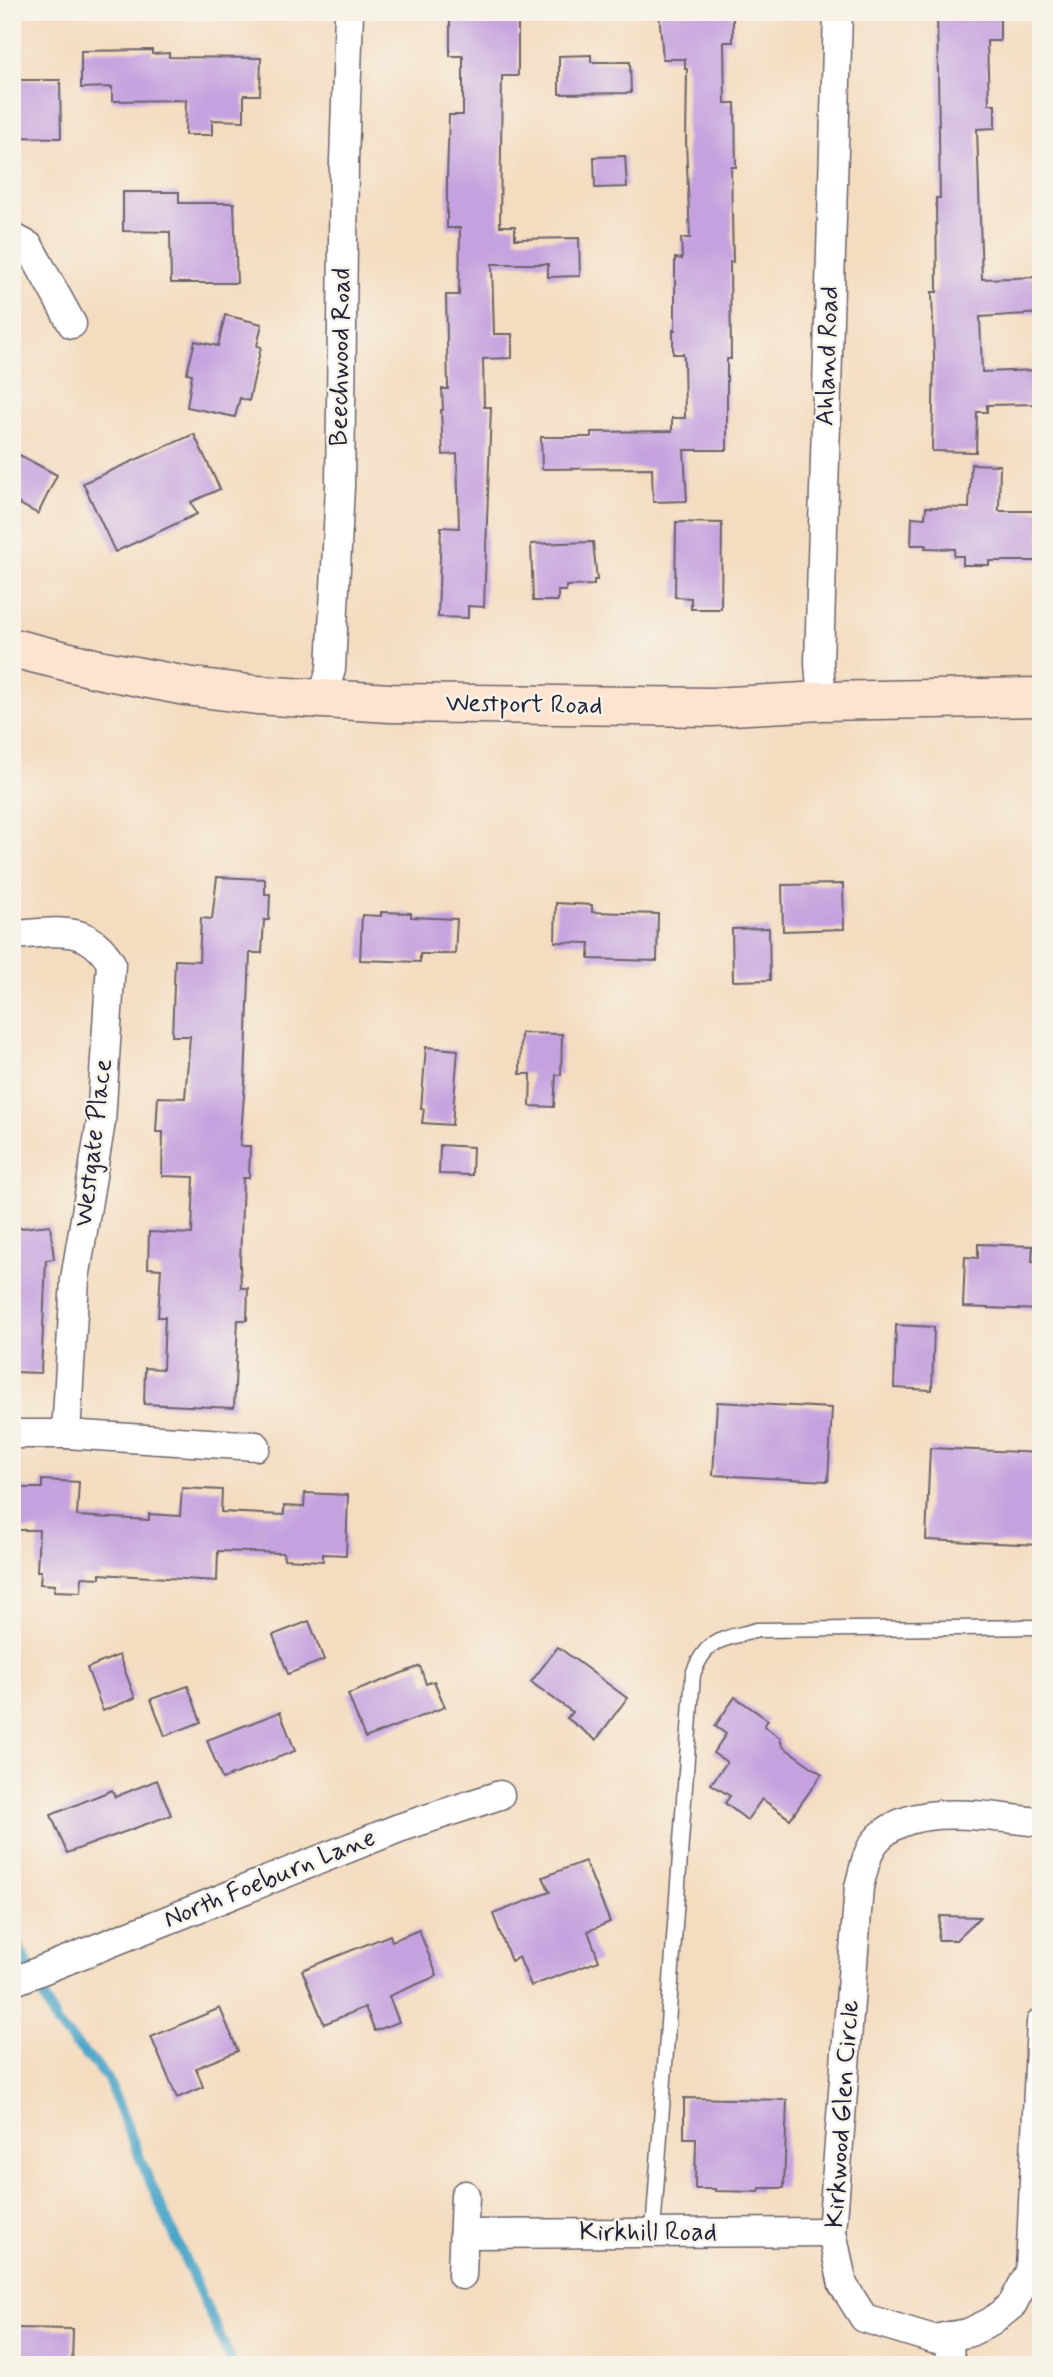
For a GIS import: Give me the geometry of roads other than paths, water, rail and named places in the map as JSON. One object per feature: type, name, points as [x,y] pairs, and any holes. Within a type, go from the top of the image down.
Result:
[{"type":"main road","name":"Westport Road","points":[[12,648],[98,670],[186,686],[390,704],[712,707],[822,701],[1041,697]]},
{"type":"street","name":"Beechwood Road","points":[[322,700],[331,669],[340,486],[344,162],[349,12]]},
{"type":"street","name":"Ahland Road","points":[[822,701],[819,663],[838,12]]},
{"type":"street","points":[[12,237],[29,246],[72,324]]},
{"type":"street","name":"Westgate Place","points":[[12,935],[67,933],[86,937],[102,947],[111,963],[101,1122],[75,1279],[66,1434]]},
{"type":"street","points":[[12,1434],[66,1434],[256,1446]]},
{"type":"street","name":"North Foeburn Lane","points":[[12,1982],[399,1828],[500,1796]]},
{"type":"street","name":"Kirkwood Glen Circle","points":[[1041,1822],[946,1814],[917,1818],[892,1827],[875,1843],[859,1887],[832,2232],[843,2285],[864,2318],[933,2339],[968,2333],[991,2322],[1012,2305],[1030,2271],[1041,2022]]},
{"type":"street","points":[[463,2275],[465,2195]]},
{"type":"street","name":"Kirkhill Road","points":[[464,2234],[832,2232]]},
{"type":"street","points":[[949,2336],[950,2365]]},
{"type":"lane","points":[[653,2233],[693,1674],[700,1655],[715,1642],[757,1630],[1041,1627]]},
{"type":"waterway","points":[[12,1932],[57,2024],[107,2077],[146,2173],[233,2365]]}]
